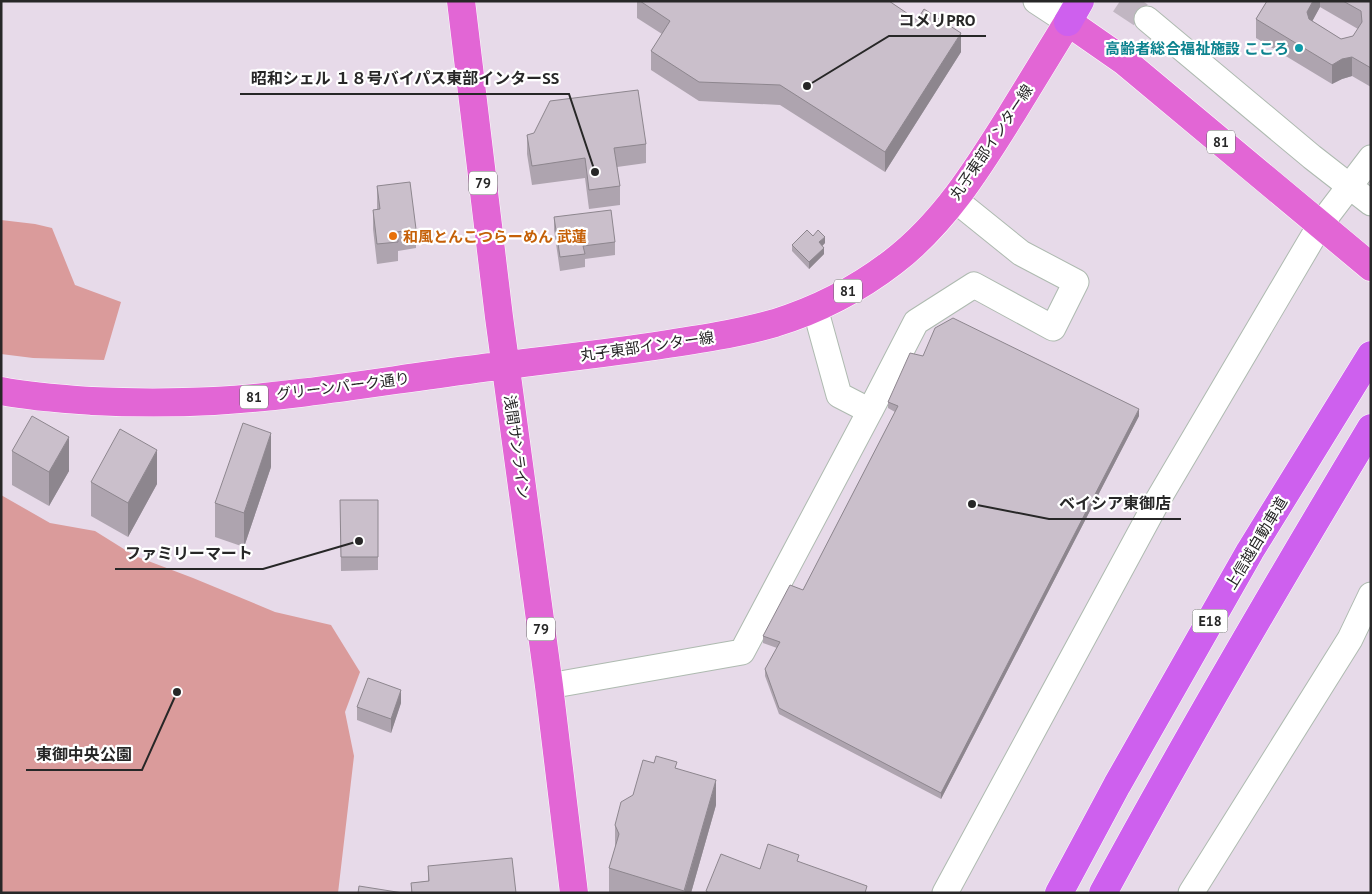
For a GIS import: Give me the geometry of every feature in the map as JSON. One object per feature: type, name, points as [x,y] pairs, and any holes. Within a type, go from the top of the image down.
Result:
[{"type":"highway","name":"上信越自動車道","points":[[1059,893],[1117,785],[1246,559],[1371,355]]},
{"type":"highway","name":"E18","points":[[1103,893],[1149,808],[1281,578],[1371,428]]},
{"type":"main road","name":"浅間サンライン","points":[[461,1],[574,893]]},
{"type":"main road","name":"丸子東部インター線","points":[[506,366],[698,339],[764,326],[815,308],[864,282],[913,246],[971,178],[1074,12]]},
{"type":"main road","name":"81","points":[[1074,12],[1124,61],[1371,267]]},
{"type":"main road","name":"グリーンパーク通り","points":[[1,392],[51,398],[122,402],[216,401],[506,366]]},
{"type":"street","points":[[1036,1],[1074,12]]},
{"type":"street","points":[[1147,19],[1312,157],[1371,203]]},
{"type":"street","points":[[945,893],[1160,498],[1320,225],[1371,158]]},
{"type":"street","points":[[549,686],[742,652],[916,322],[974,285],[1053,328],[1076,282],[1021,253],[954,199]]},
{"type":"street","points":[[815,308],[839,395],[870,411]]},
{"type":"street","points":[[1191,893],[1350,639],[1371,595]]},
{"type":"shaded area","points":[[1,220],[52,228],[75,285],[121,302],[104,360],[33,358],[1,354]]},
{"type":"shaded area","points":[[1,495],[50,523],[95,531],[135,556],[275,612],[331,625],[360,672],[345,712],[354,756],[338,893],[1,893]]},
{"type":"building","points":[[640,1],[889,1],[917,20],[924,9],[961,33],[885,152],[780,85],[699,82],[651,51],[670,21]]},
{"type":"building","points":[[1267,1],[1313,1],[1307,12],[1309,19],[1341,39],[1353,36],[1362,22],[1361,11],[1343,1],[1371,1],[1371,68],[1352,57],[1342,59],[1332,65],[1256,19]]},
{"type":"building","points":[[638,90],[646,144],[614,148],[620,186],[589,190],[585,158],[532,166],[527,135],[534,133],[550,101]]},
{"type":"building","points":[[410,182],[416,229],[397,232],[398,242],[377,244],[373,210],[380,209],[377,186]]},
{"type":"building","points":[[611,210],[615,242],[583,246],[585,254],[560,257],[554,217]]},
{"type":"building","points":[[807,230],[813,236],[818,230],[825,237],[819,242],[824,248],[809,262],[792,245]]},
{"type":"building","points":[[953,318],[1139,409],[941,793],[779,708],[765,669],[780,642],[763,636],[790,585],[803,590],[898,406],[888,402],[910,353],[923,356],[935,328]]},
{"type":"building","points":[[32,416],[69,437],[49,472],[12,451]]},
{"type":"building","points":[[243,423],[271,433],[244,513],[215,503]]},
{"type":"building","points":[[120,429],[157,450],[128,503],[91,482]]},
{"type":"building","points":[[340,500],[378,500],[378,557],[341,557]]},
{"type":"building","points":[[368,678],[401,690],[391,719],[357,707]]},
{"type":"building","points":[[656,756],[677,762],[675,768],[716,780],[684,891],[609,868],[619,834],[615,825],[621,802],[633,795],[643,760],[654,763]]},
{"type":"building","points":[[768,844],[799,855],[797,861],[867,886],[865,893],[709,893],[706,891],[721,854],[760,869]]},
{"type":"building","points":[[512,858],[516,893],[412,893],[411,883],[429,881],[428,866]]},
{"type":"building","points":[[359,886],[403,893],[358,893]]},
{"type":"tunnel","points":[[1120,1],[1147,19]]},
{"type":"place","name":"高齢者総合福祉施設 こころ","points":[[1299,48]]},
{"type":"place","name":"コメリPRO","points":[[807,86]]},
{"type":"place","name":"昭和シェル １８号バイパス東部インターSS","points":[[595,172]]},
{"type":"place","name":"和風とんこつらーめん 武蓮","points":[[393,236]]},
{"type":"place","name":"ベイシア東御店","points":[[972,504]]},
{"type":"place","name":"ファミリーマート","points":[[359,541]]},
{"type":"place","name":"東御中央公園","points":[[177,692]]}]
